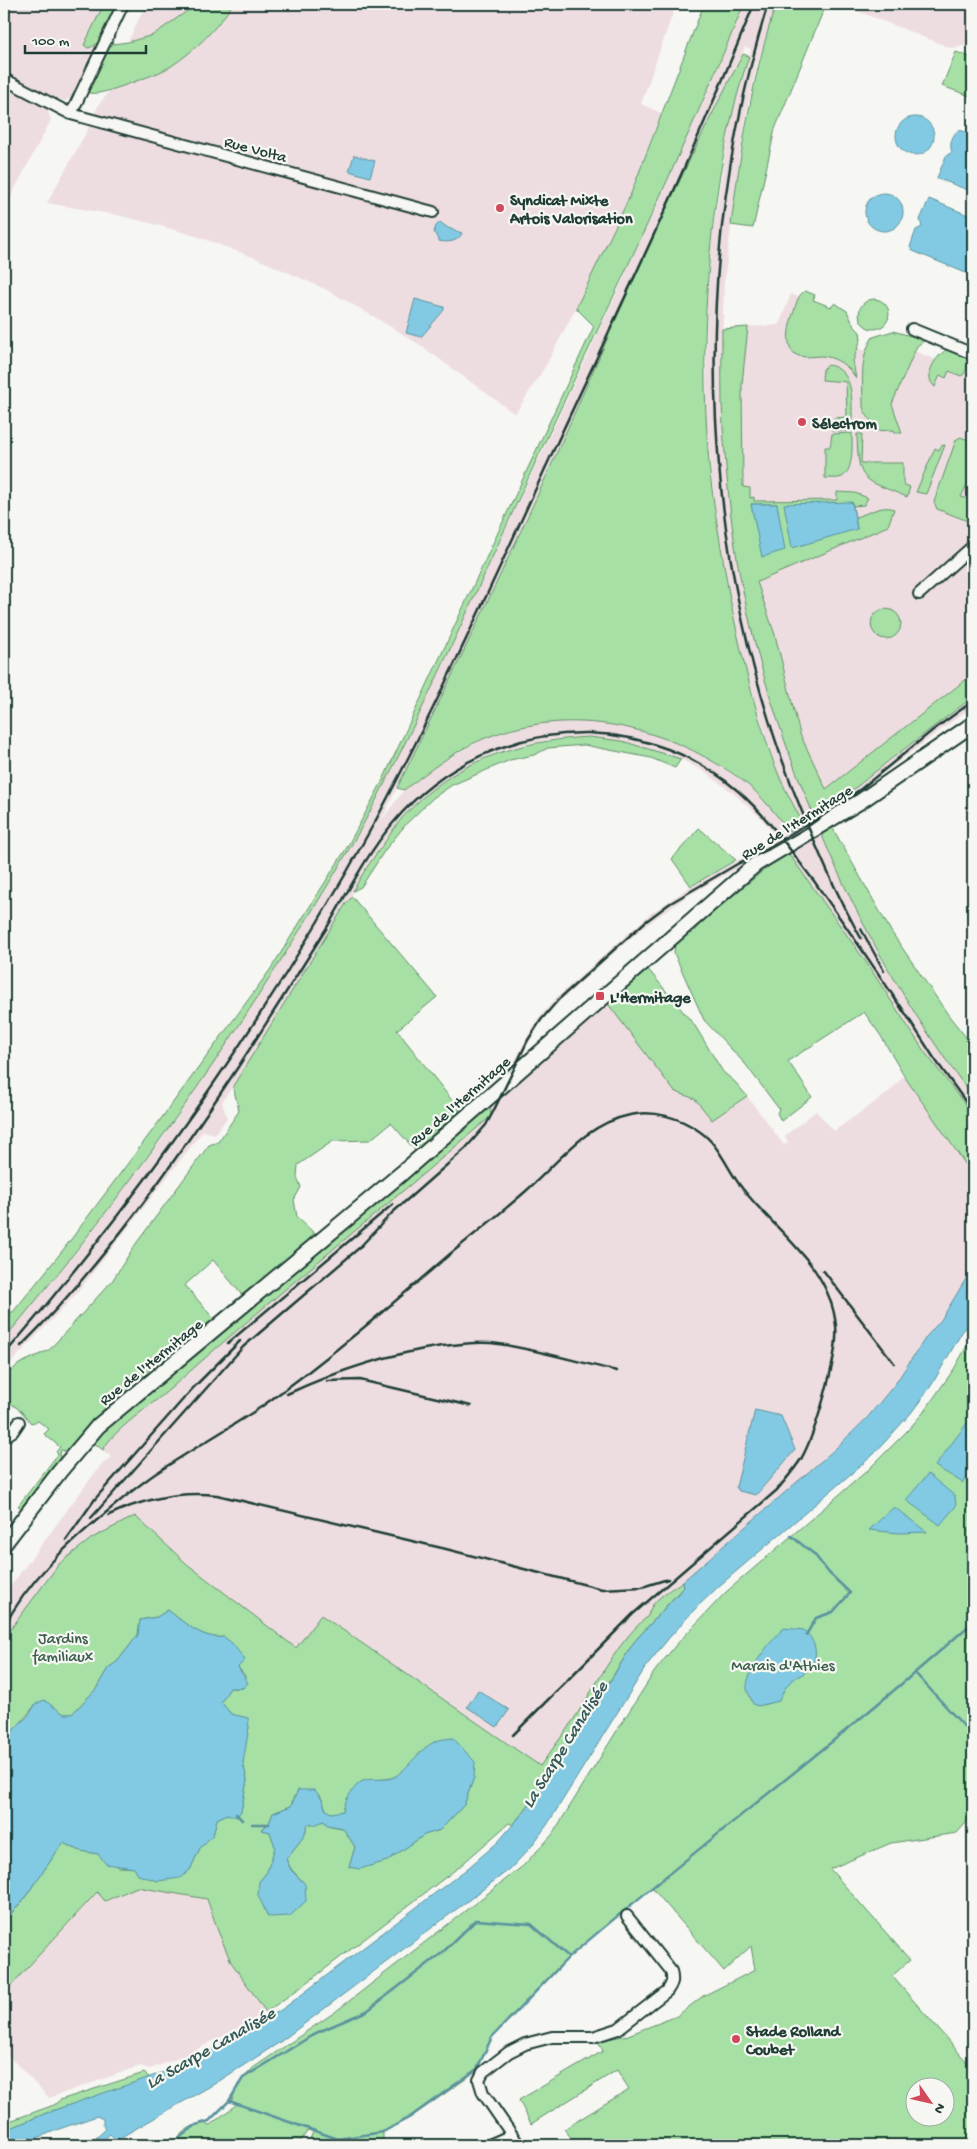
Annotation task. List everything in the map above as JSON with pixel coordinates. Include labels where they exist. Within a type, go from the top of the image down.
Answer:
[{"type":"street","points":[[71,114],[123,4]]},
{"type":"street","name":"Rue Volta","points":[[4,79],[71,114],[434,212]]},
{"type":"street","points":[[912,329],[973,354]]},
{"type":"street","points":[[919,594],[973,546]]},
{"type":"street","name":"Rue de l'Hermitage","points":[[4,1544],[60,1471],[98,1426],[402,1173],[756,864],[861,801],[973,724]]},
{"type":"street","points":[[4,1437],[13,1431],[19,1422]]},
{"type":"street","points":[[519,2145],[484,2092],[479,2080],[483,2072],[509,2052],[525,2044],[552,2037],[593,2037],[618,2029],[667,1991],[674,1980],[671,1971],[627,1916]]},
{"type":"street","points":[[489,2145],[512,2135]]},
{"type":"shaded area","points":[[4,4],[118,4],[75,95],[65,101],[55,99],[48,112],[51,120],[10,198],[4,198]]},
{"type":"shaded area","points":[[146,4],[197,4],[153,35],[128,42]]},
{"type":"shaded area","points":[[233,4],[676,4],[641,104],[661,113],[630,196],[545,367],[515,414],[420,345],[327,290],[258,259],[196,236],[117,215],[47,203],[88,129],[98,106],[110,90],[169,67],[203,40],[222,21]]},
{"type":"shaded area","points":[[744,4],[776,4],[757,64],[747,110],[724,283],[721,376],[723,426],[737,559],[749,617],[783,737],[828,810],[891,759],[973,697],[973,706],[816,823],[853,904],[883,962],[950,1066],[973,1097],[973,1115],[924,1051],[866,962],[781,844],[689,895],[642,928],[554,1006],[539,1024],[527,1044],[520,1063],[511,1069],[538,1019],[556,998],[650,914],[691,886],[778,839],[762,819],[733,793],[706,773],[681,759],[622,741],[589,737],[555,739],[527,744],[495,753],[475,762],[445,780],[400,819],[361,877],[353,891],[352,897],[347,902],[254,1054],[222,1102],[227,1118],[215,1134],[203,1131],[77,1293],[4,1370],[4,1339],[82,1244],[171,1126],[299,933],[370,811],[455,637],[612,303],[709,89]],"holes":[[[745,47],[751,49],[732,113],[712,235],[707,301],[706,418],[716,522],[731,606],[748,679],[779,778],[789,832],[772,809],[746,783],[687,746],[635,728],[597,722],[556,722],[529,725],[485,738],[438,764],[404,790],[381,821],[480,618],[598,358]]]},
{"type":"shaded area","points":[[840,4],[973,4],[973,47],[969,45],[951,48]]},
{"type":"shaded area","points":[[791,294],[820,306],[859,343],[858,348],[868,352],[900,345],[973,375],[973,674],[826,789],[800,734],[775,635],[757,582],[743,488],[742,384],[748,327],[779,325]]},
{"type":"shaded area","points":[[604,998],[674,1091],[695,1099],[712,1120],[747,1096],[784,1145],[788,1142],[785,1137],[786,1135],[816,1111],[834,1131],[888,1093],[904,1076],[973,1175],[973,1267],[941,1320],[926,1337],[895,1384],[867,1418],[835,1449],[684,1581],[684,1587],[634,1642],[552,1774],[321,1615],[296,1649],[187,1564],[135,1516],[4,1638],[4,1595],[100,1466],[111,1457],[87,1437]]},
{"type":"shaded area","points":[[137,1887],[207,1899],[218,1931],[266,2012],[247,2024],[181,2057],[150,2069],[140,2066],[49,2098],[4,2051],[4,1993],[97,1892],[105,1901]]},
{"type":"green space","points":[[104,4],[118,4],[103,36],[94,46],[88,48],[84,45]]},
{"type":"green space","points":[[197,4],[233,4],[205,38],[170,67],[108,91],[87,93],[82,91],[104,45],[128,42],[153,35]]},
{"type":"green space","points":[[704,4],[744,4],[697,115],[439,674],[372,808],[293,941],[184,1107],[78,1248],[4,1339],[4,1312],[13,1312],[63,1250],[270,970],[346,849],[382,782],[594,326],[576,308],[630,196]]},
{"type":"green space","points":[[776,4],[826,4],[775,129],[753,228],[731,225],[748,113],[760,59]]},
{"type":"green space","points":[[956,52],[973,58],[973,97],[942,86]]},
{"type":"green space","points":[[743,54],[749,56],[735,103],[724,153],[709,257],[705,363],[709,463],[728,588],[749,683],[774,763],[803,824],[789,832],[770,807],[747,784],[721,766],[686,747],[658,736],[600,723],[570,722],[512,729],[462,749],[404,790],[397,788],[550,468],[667,207]]},
{"type":"green space","points":[[805,291],[815,295],[813,300],[831,307],[835,303],[847,311],[854,326],[860,332],[861,339],[853,361],[856,379],[846,366],[837,360],[822,356],[799,356],[791,349],[788,337],[790,324],[798,298]]},
{"type":"green space","points":[[874,299],[880,300],[888,308],[888,320],[880,328],[874,329],[868,328],[860,320],[859,314],[860,308],[868,300]]},
{"type":"green space","points":[[748,327],[742,384],[743,487],[750,488],[750,498],[754,497],[754,501],[837,500],[837,492],[855,493],[868,498],[864,505],[853,506],[852,502],[857,529],[855,517],[880,509],[894,509],[888,526],[757,582],[775,635],[800,734],[826,789],[973,674],[973,697],[891,759],[828,810],[814,816],[778,722],[750,625],[743,592],[732,526],[725,460],[722,403],[722,329]],"holes":[[[751,504],[777,504],[779,520],[763,557]]]},
{"type":"green space","points":[[893,331],[925,340],[917,346],[892,404],[902,433],[895,433],[894,430],[875,431],[863,407],[863,371],[869,345],[873,337]]},
{"type":"green space","points":[[948,349],[968,357],[970,362],[961,376],[949,371],[946,378],[940,375],[935,387],[930,377],[932,366],[939,356]]},
{"type":"green space","points":[[828,365],[838,368],[849,382],[852,401],[852,431],[832,431],[834,418],[847,417],[846,382],[822,380],[823,369]]},
{"type":"green space","points":[[852,433],[852,457],[846,474],[840,478],[825,478],[825,447],[830,447],[832,434]]},
{"type":"green space","points":[[857,434],[862,434],[861,463],[903,463],[903,484],[910,487],[907,497],[872,482],[866,477],[859,463]]},
{"type":"green space","points":[[960,437],[969,440],[967,447],[973,450],[973,472],[961,497],[973,500],[973,523],[937,509],[934,502],[956,440]]},
{"type":"green space","points":[[945,445],[926,494],[916,492],[935,448],[939,450],[941,446]]},
{"type":"green space","points":[[886,609],[896,614],[901,624],[896,634],[886,639],[876,634],[871,624],[876,614]]},
{"type":"green space","points":[[589,737],[622,741],[681,759],[675,768],[651,758],[584,745],[548,748],[534,755],[510,760],[452,785],[433,798],[407,823],[385,850],[361,887],[353,891],[366,868],[399,821],[422,798],[442,782],[464,768],[510,749],[535,743]]},
{"type":"green space","points":[[832,827],[892,933],[949,1016],[973,1046],[973,1097],[908,1003],[870,936],[821,833]]},
{"type":"green space","points":[[699,828],[736,860],[691,886],[672,859]]},
{"type":"green space","points":[[787,851],[866,962],[924,1051],[973,1115],[973,1175],[904,1076],[881,1036],[864,1012],[788,1061],[812,1097],[781,1121],[777,1113],[779,1109],[746,1065],[704,1020],[674,953],[675,944],[682,936],[692,933],[706,918]]},
{"type":"green space","points":[[352,897],[437,997],[397,1030],[465,1117],[421,1157],[391,1123],[370,1140],[333,1141],[298,1165],[297,1177],[301,1187],[294,1200],[297,1217],[314,1233],[307,1242],[281,1268],[242,1295],[213,1260],[185,1285],[214,1319],[129,1387],[102,1411],[65,1451],[61,1450],[59,1460],[22,1508],[18,1506],[58,1454],[56,1452],[60,1447],[44,1434],[49,1429],[38,1421],[31,1423],[21,1411],[4,1398],[4,1377],[19,1364],[49,1350],[112,1281],[135,1245],[209,1145],[218,1142],[239,1111],[233,1086],[347,902]]},
{"type":"green space","points":[[647,968],[695,1026],[723,1072],[747,1096],[712,1120],[695,1099],[674,1091],[608,1004]]},
{"type":"green space","points":[[490,1107],[491,1116],[124,1426],[103,1450],[92,1441],[102,1430],[336,1236],[350,1227]]},
{"type":"green space","name":"Marais d'Athies","points":[[973,1335],[973,1815],[957,1833],[891,1843],[830,1869],[910,1960],[892,1976],[973,2069],[973,2145],[577,2145],[564,2129],[629,2089],[617,2070],[531,2124],[519,2100],[603,2051],[598,2041],[628,2035],[677,2016],[703,1996],[755,1970],[751,1946],[724,1971],[652,1888],[568,1957],[492,2037],[477,2069],[410,2118],[383,2132],[383,2145],[318,2145],[320,2142],[315,2139],[314,2142],[310,2139],[313,2132],[308,2130],[298,2145],[198,2145],[193,2142],[190,2145],[170,2145],[188,2129],[198,2124],[210,2125],[237,2104],[231,2102],[238,2084],[253,2068],[335,2012],[523,1866],[552,1835],[655,1671],[675,1646],[725,1593],[868,1470],[923,1413],[954,1369]]},
{"type":"green space","name":"Jardins familiaux","points":[[135,1516],[187,1564],[296,1648],[321,1615],[540,1766],[574,1719],[613,1656],[629,1635],[648,1616],[657,1600],[683,1581],[685,1585],[634,1642],[552,1774],[513,1825],[509,1823],[459,1867],[266,2012],[231,1962],[207,1899],[137,1887],[105,1901],[97,1892],[4,1993],[4,1921],[21,1903],[63,1843],[81,1851],[98,1854],[119,1867],[190,1870],[200,1848],[213,1835],[217,1819],[227,1814],[241,1811],[247,1780],[243,1753],[249,1727],[231,1714],[221,1702],[230,1688],[243,1688],[245,1676],[238,1667],[224,1637],[208,1636],[201,1633],[168,1610],[157,1617],[140,1620],[138,1635],[117,1662],[108,1668],[96,1689],[72,1714],[64,1714],[36,1704],[9,1737],[4,1747],[4,1638],[59,1564],[92,1538]],"holes":[[[422,1750],[474,1777],[464,1805],[440,1830],[424,1835],[387,1861],[349,1867],[355,1847],[343,1828],[331,1826],[324,1821],[308,1824],[304,1836],[286,1859],[291,1869],[305,1884],[259,1882],[267,1872],[276,1847],[270,1832],[261,1829],[269,1823],[273,1813],[291,1806],[294,1796],[320,1795],[329,1812],[337,1813],[343,1811],[352,1793],[361,1783],[387,1779],[398,1775]]]},
{"type":"green space","points":[[144,2073],[150,2078],[49,2112],[4,2131],[4,2123],[54,2105],[60,2100]]},
{"type":"water","points":[[915,117],[929,122],[934,136],[929,150],[915,155],[901,150],[896,136],[901,122]]},
{"type":"water","points":[[959,130],[973,134],[973,192],[937,178],[946,156],[952,152],[952,140]]},
{"type":"water","points":[[354,155],[375,161],[370,177],[349,171]]},
{"type":"water","points":[[884,193],[898,198],[903,212],[898,226],[884,231],[870,226],[865,212],[870,198]]},
{"type":"water","points":[[929,199],[973,217],[973,276],[913,251],[910,247],[916,230],[922,227],[920,220]]},
{"type":"water","points":[[440,222],[448,228],[462,233],[452,241],[439,241],[434,232]]},
{"type":"water","points":[[415,299],[444,307],[444,310],[421,337],[406,333]]},
{"type":"water","points":[[852,502],[857,529],[792,548],[784,504]]},
{"type":"water","points":[[751,504],[777,504],[785,550],[762,557]]},
{"type":"water","points":[[973,1267],[973,1313],[931,1386],[911,1413],[873,1455],[719,1586],[669,1638],[647,1665],[547,1825],[530,1848],[510,1869],[280,2042],[216,2083],[116,2140],[110,2134],[98,2145],[88,2145],[106,2129],[103,2125],[103,2119],[97,2116],[32,2140],[31,2138],[13,2145],[4,2145],[4,2131],[49,2112],[170,2070],[229,2042],[284,2008],[468,1868],[498,1842],[529,1806],[600,1698],[634,1642],[684,1587],[683,1581],[835,1449],[867,1418],[895,1384],[926,1337],[941,1320]]},
{"type":"water","points":[[755,1410],[781,1416],[795,1450],[756,1495],[739,1491],[736,1487]]},
{"type":"water","points":[[973,1415],[973,1468],[963,1483],[935,1466]]},
{"type":"water","points":[[928,1474],[955,1496],[956,1506],[940,1525],[906,1500]]},
{"type":"water","points":[[894,1507],[927,1532],[899,1533],[869,1530]]},
{"type":"water","points":[[168,1610],[201,1633],[208,1636],[224,1637],[232,1643],[245,1660],[238,1667],[248,1683],[243,1688],[230,1688],[221,1702],[231,1714],[248,1718],[249,1727],[243,1763],[247,1780],[241,1811],[237,1817],[227,1814],[217,1819],[213,1835],[200,1848],[190,1870],[180,1878],[158,1881],[138,1875],[134,1868],[106,1864],[98,1854],[81,1851],[63,1843],[21,1903],[4,1921],[4,1747],[15,1728],[28,1716],[36,1704],[44,1700],[64,1714],[72,1714],[96,1689],[108,1668],[117,1662],[138,1635],[140,1620],[157,1617]]},
{"type":"water","points":[[784,1628],[804,1630],[808,1634],[814,1644],[814,1661],[807,1671],[789,1683],[779,1701],[758,1706],[753,1704],[747,1689],[750,1674],[760,1656]]},
{"type":"water","points":[[478,1690],[509,1710],[497,1727],[467,1707]]},
{"type":"water","points":[[453,1738],[475,1762],[474,1777],[464,1805],[440,1830],[424,1835],[387,1861],[360,1869],[349,1867],[355,1847],[343,1828],[327,1825],[324,1821],[314,1825],[308,1824],[304,1836],[286,1859],[291,1870],[305,1884],[306,1901],[290,1916],[268,1917],[258,1895],[259,1882],[267,1872],[275,1847],[270,1832],[261,1830],[269,1823],[273,1813],[291,1806],[298,1790],[315,1790],[323,1801],[325,1809],[331,1813],[343,1811],[348,1797],[362,1781],[392,1778],[406,1768],[429,1745],[438,1740]]},
{"type":"waterway","points":[[791,1536],[814,1554],[829,1573],[850,1593],[833,1612],[816,1618],[806,1635]]},
{"type":"waterway","points":[[170,2145],[196,2125],[209,2121],[229,2101],[243,2078],[316,2033],[367,2011],[442,1953],[476,1920],[531,1924],[569,1957],[874,1707],[973,1622]]},
{"type":"waterway","points":[[916,1674],[973,1736]]},
{"type":"waterway","points":[[236,1814],[242,1820]]},
{"type":"waterway","points":[[252,1824],[269,1824]]},
{"type":"waterway","points":[[229,2101],[338,2139],[383,2132],[410,2117],[477,2069],[492,2037],[569,1957]]},
{"type":"railway","points":[[4,1355],[107,1228],[157,1163],[204,1097],[294,960],[377,818],[447,679],[633,281],[683,171],[754,4]]},
{"type":"railway","points":[[768,4],[742,106],[724,209],[716,313],[716,417],[725,521],[743,624],[771,725],[813,839],[861,938]]},
{"type":"railway","points":[[91,1518],[243,1347],[359,1248],[392,1213],[465,1149],[486,1125],[528,1040],[541,1020],[559,999],[645,922],[669,904],[739,863],[804,829],[862,788],[933,730],[973,701]]},
{"type":"railway","points":[[21,1346],[81,1281],[163,1176],[238,1067],[383,835],[412,802],[433,784],[480,756],[506,746],[533,738],[560,734],[588,733],[609,735],[629,738],[668,749],[687,757],[722,778],[749,801],[787,846],[848,929],[903,1011]]},
{"type":"railway","points":[[861,929],[884,971]]},
{"type":"railway","points":[[900,1005],[934,1058],[973,1112]]},
{"type":"railway","points":[[4,1627],[25,1594],[50,1563],[128,1494],[147,1479],[261,1407],[334,1352],[517,1199],[586,1135],[614,1120],[630,1115],[648,1113],[675,1118],[699,1131],[712,1143],[742,1188],[800,1251],[824,1285],[832,1304],[836,1326],[834,1355],[825,1394],[807,1448],[801,1459],[777,1490],[633,1614],[513,1735]]},
{"type":"railway","points":[[228,1343],[393,1204]]},
{"type":"railway","points":[[823,1270],[894,1363]]},
{"type":"railway","points":[[66,1540],[95,1499],[194,1387],[240,1341]]},
{"type":"railway","points":[[287,1394],[325,1378],[382,1359],[422,1349],[471,1343],[492,1343],[514,1347],[617,1371]]},
{"type":"railway","points":[[327,1381],[360,1380],[471,1406]]},
{"type":"railway","points":[[109,1515],[148,1501],[175,1495],[217,1495],[446,1549],[602,1589],[642,1587],[668,1579]]},
{"type":"place","name":"Syndicat Mixte Artois Valorisation","points":[[500,208]]},
{"type":"place","name":"Sélectrom","points":[[802,422]]},
{"type":"place","name":"L'Hermitage","points":[[600,996]]},
{"type":"place","name":"Stade Rolland Coubet","points":[[736,2039]]},
{"type":"water label","name":"La Scarpe Canalisée","points":[[564,1744]]},
{"type":"water label","name":"La Scarpe Canalisée","points":[[210,2047]]}]
